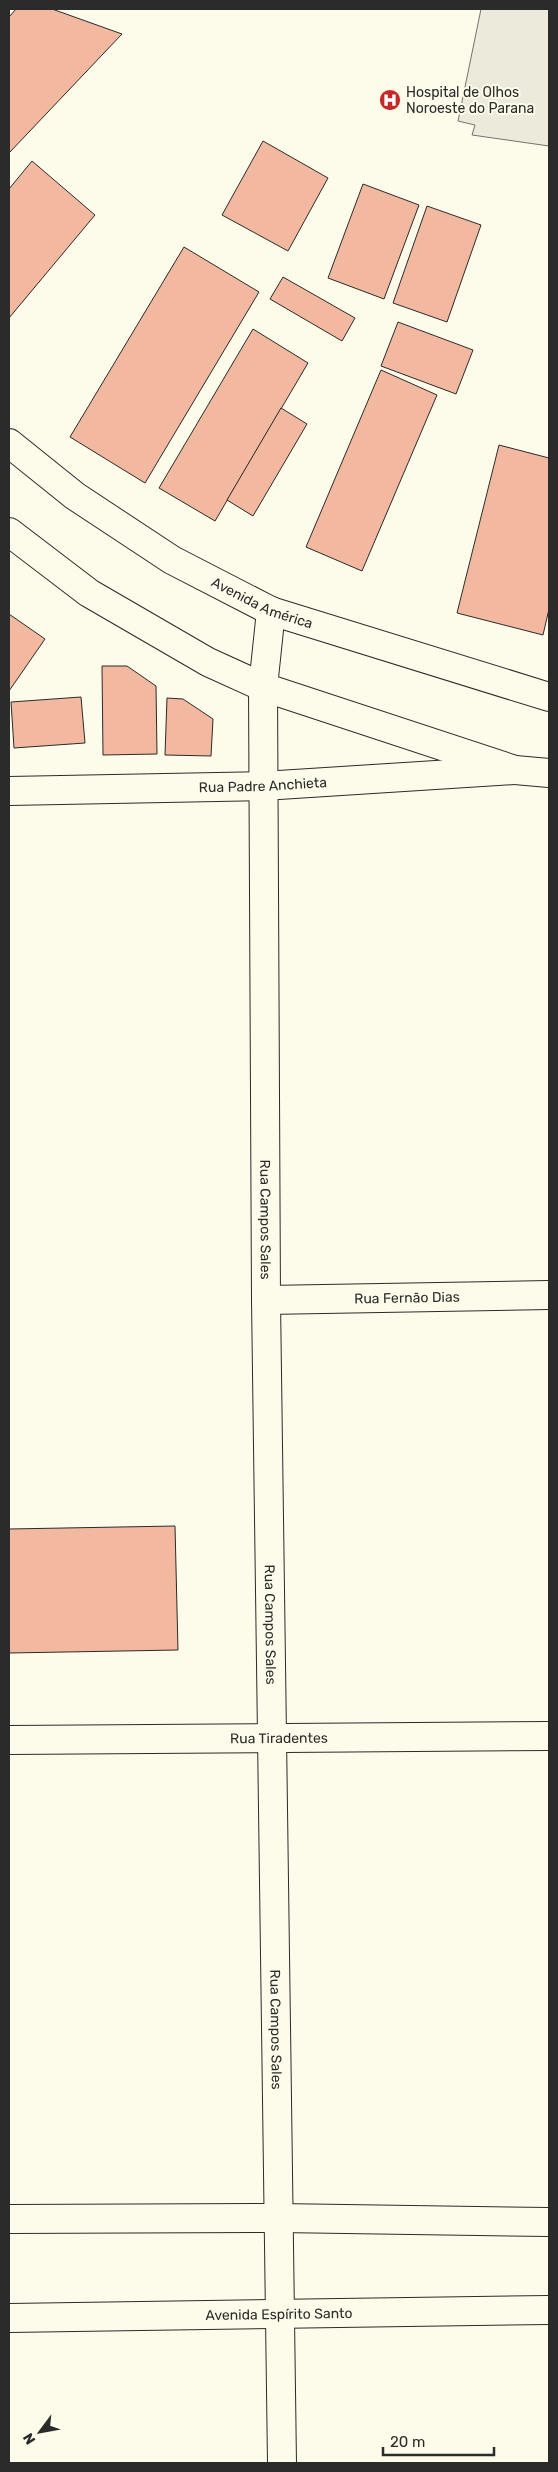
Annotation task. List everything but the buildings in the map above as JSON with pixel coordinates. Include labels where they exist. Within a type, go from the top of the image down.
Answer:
[{"type":"street","name":"Avenida América","points":[[9,443],[75,496],[172,560],[271,611],[549,697]]},
{"type":"street","points":[[9,532],[89,593],[208,662],[263,686],[515,770],[549,773]]},
{"type":"street","name":"Rua Campos Sales","points":[[271,611],[263,686],[266,1300],[282,2463]]},
{"type":"street","name":"Rua Padre Anchieta","points":[[9,791],[263,786],[515,770]]},
{"type":"street","name":"Rua Fernão Dias","points":[[266,1300],[549,1295]]},
{"type":"street","name":"Rua Tiradentes","points":[[9,1740],[271,1736],[549,1736]]},
{"type":"street","points":[[9,2220],[279,2218],[549,2222]]},
{"type":"street","name":"Avenida Espírito Santo","points":[[9,2318],[549,2310]]},
{"type":"shaded area","points":[[481,9],[549,9],[549,146],[472,135],[475,125],[458,121]]},
{"type":"place","name":"Hospital de Olhos Noroeste do Parana","points":[[390,100]]}]
